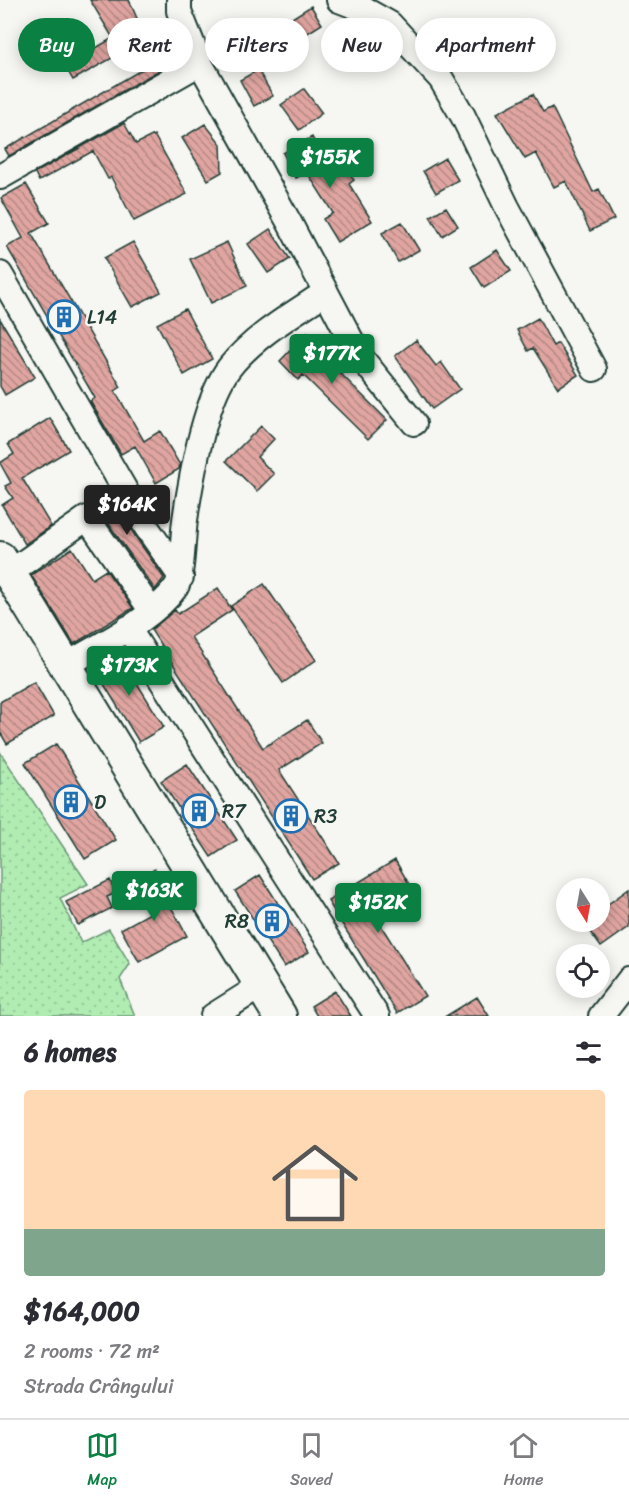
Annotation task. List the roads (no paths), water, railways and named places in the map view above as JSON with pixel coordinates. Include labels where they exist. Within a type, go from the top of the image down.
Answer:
[{"type":"main road","points":[[4,566],[280,1016]]},
{"type":"street","points":[[179,0],[179,11],[200,63],[359,355],[414,423]]},
{"type":"street","points":[[339,0],[390,24],[441,79],[463,116],[507,207],[594,369]]},
{"type":"street","points":[[0,177],[200,63]]},
{"type":"street","points":[[0,274],[147,528],[181,577]]},
{"type":"street","points":[[65,666],[128,628],[169,596],[181,577],[180,553],[189,490],[204,428],[218,387],[229,368],[256,342],[326,292]]},
{"type":"street","points":[[4,566],[87,518],[151,610]]},
{"type":"street","points":[[128,628],[377,1016]]},
{"type":"street","points":[[601,1016],[629,980]]},
{"type":"street","points":[[213,1016],[262,986]]},
{"type":"place","name":"L14","points":[[64,317]]},
{"type":"place","name":"D","points":[[71,802]]},
{"type":"place","name":"R7","points":[[199,811]]},
{"type":"place","name":"R3","points":[[291,816]]},
{"type":"place","name":"R8","points":[[272,921]]}]
